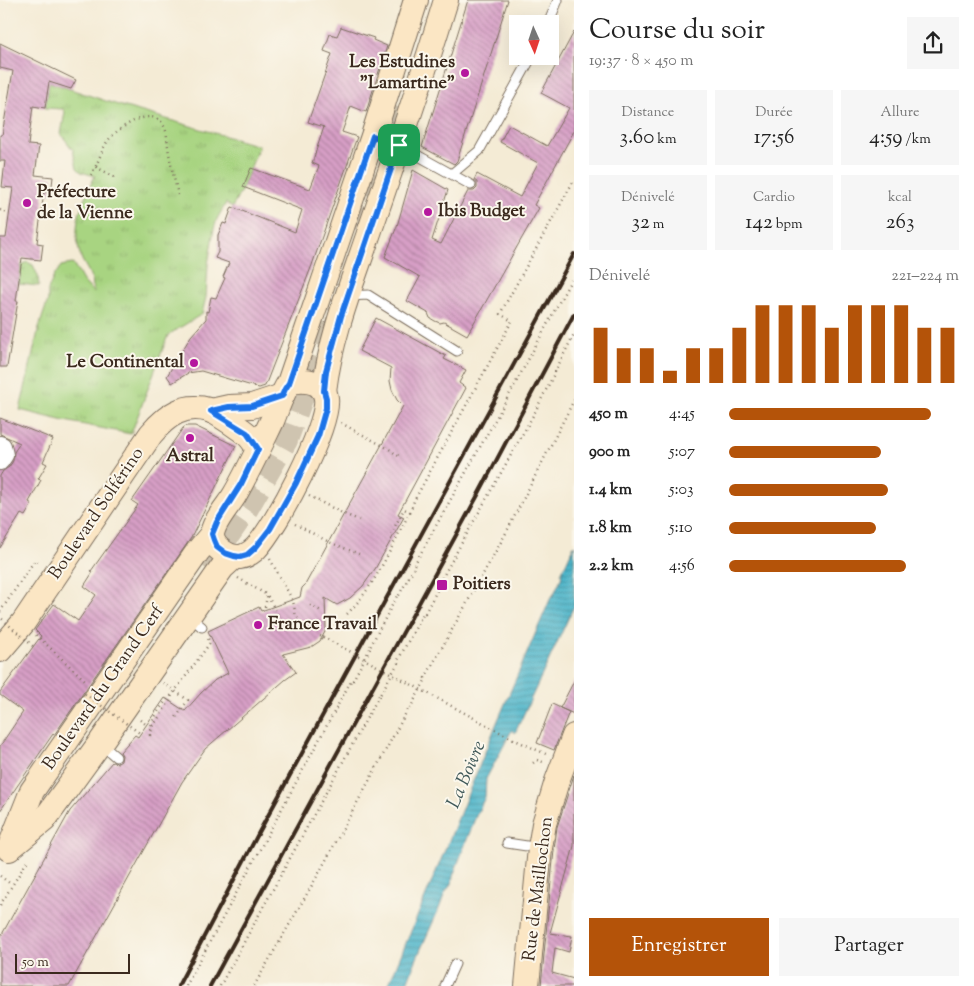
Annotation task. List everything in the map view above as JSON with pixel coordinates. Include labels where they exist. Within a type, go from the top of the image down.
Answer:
[{"type":"street","name":"Boulevard du Grand Cerf","points":[[4,856],[32,791],[212,534],[217,522],[241,484],[272,421],[286,390],[373,136],[416,0]]},
{"type":"street","points":[[398,107],[432,0]]},
{"type":"street","points":[[236,567],[240,557],[247,555],[256,547],[275,520],[296,483],[324,419],[326,408],[324,391],[326,371],[348,296],[424,72],[446,0]]},
{"type":"street","name":"Boulevard Solférino","points":[[211,411],[229,407],[252,406],[301,381],[308,381],[319,386],[324,391]]},
{"type":"street","name":"Boulevard Solférino","points":[[0,650],[23,623],[151,434],[170,415],[188,408],[200,408],[211,411],[247,433],[258,449]]},
{"type":"street","points":[[0,445],[4,455],[0,461]]},
{"type":"street","points":[[212,534],[217,547],[225,553],[236,567]]},
{"type":"street","name":"Boulevard du Grand Cerf","points":[[4,856],[44,820],[108,750],[193,624],[222,568],[236,567]]},
{"type":"street","name":"Boulevard du Grand Cerf","points":[[4,856],[205,568]]},
{"type":"street","name":"Rue de Maillochon","points":[[527,986],[540,848],[549,804],[574,736]]},
{"type":"lane","points":[[552,15],[558,0]]},
{"type":"lane","points":[[453,174],[479,151],[527,65]]},
{"type":"lane","points":[[373,136],[399,145],[472,184]]},
{"type":"lane","points":[[348,296],[368,295],[457,351]]},
{"type":"lane","points":[[507,843],[540,848]]},
{"type":"lane","points":[[445,986],[455,964]]},
{"type":"path","points":[[91,175],[108,140],[115,133],[134,121],[149,116],[163,123],[165,128],[178,195]]},
{"type":"path","points":[[96,167],[115,177]]},
{"type":"path","points":[[348,614],[370,587],[414,501],[512,321],[500,314],[574,180]]},
{"type":"path","points":[[0,210],[10,212]]},
{"type":"path","points":[[186,986],[571,280]]},
{"type":"path","points":[[220,986],[424,612],[430,605],[441,580],[534,412],[574,334]]},
{"type":"path","points":[[254,986],[319,873],[506,533],[574,400]]},
{"type":"path","points":[[337,420],[400,457]]},
{"type":"path","points":[[304,493],[359,520]]},
{"type":"path","points":[[391,534],[404,509],[410,512]]},
{"type":"path","points":[[289,520],[329,542],[359,554]]},
{"type":"path","points":[[267,554],[293,601],[296,616],[301,620]]},
{"type":"path","points":[[0,612],[34,560],[39,563]]},
{"type":"path","points":[[236,567],[267,595],[278,615]]},
{"type":"path","points":[[265,607],[267,595]]},
{"type":"path","points":[[310,604],[323,612]]},
{"type":"path","points":[[2,619],[34,646]]},
{"type":"path","points":[[172,695],[150,736],[151,724],[167,699],[172,695],[210,643],[193,624]]},
{"type":"path","points":[[33,633],[89,684]]},
{"type":"path","points":[[321,636],[537,751]]},
{"type":"path","points":[[352,679],[370,647]]},
{"type":"path","points":[[380,694],[397,662]]},
{"type":"path","points":[[408,709],[425,678]]},
{"type":"path","points":[[162,682],[188,700],[175,720]]},
{"type":"path","points":[[85,694],[141,734]]},
{"type":"path","points":[[137,718],[147,724]]},
{"type":"path","points":[[0,876],[12,885]]},
{"type":"green space","points":[[49,82],[115,104],[259,146],[243,187],[232,208],[226,203],[217,219],[208,264],[206,297],[202,314],[168,335],[131,434],[20,410],[39,327],[48,300],[48,290],[54,276],[61,266],[72,264],[83,281],[94,293],[92,280],[79,249],[77,227],[85,196],[95,176],[81,172],[77,168],[73,150],[61,134],[65,112],[63,109],[45,108]]},
{"type":"green space","points":[[27,262],[33,265],[38,276],[39,286],[19,284],[21,266]]},
{"type":"water","name":"La Boivre","points":[[574,545],[574,606],[515,733],[512,730],[486,779],[485,797],[453,876],[452,884],[443,897],[406,986],[388,986],[498,720]]},
{"type":"building","name":"Les Estudines \"Lamartine\"","points":[[468,0],[508,0],[457,161],[454,164],[422,147]]},
{"type":"building","points":[[341,27],[374,38],[373,40],[387,46],[366,112],[351,106],[342,132],[357,137],[312,265],[265,386],[259,388],[201,371],[188,373],[172,383],[167,376],[191,336],[206,319],[206,311],[208,312],[211,297],[216,298],[225,278],[223,277],[229,263],[215,258],[218,252],[218,235],[223,223],[226,224],[232,207],[295,232],[302,210],[243,187],[251,168],[310,189],[319,166],[312,163],[324,127],[308,122],[332,54],[324,51],[330,34],[337,36]]},
{"type":"building","points":[[574,32],[574,131],[534,205],[539,208],[467,335],[444,322],[435,321],[430,318],[428,313],[407,301],[420,277],[385,257],[397,226],[413,170],[448,190],[432,240],[441,244],[468,191],[474,191],[477,188],[477,182],[474,180],[477,174],[520,197],[538,163],[500,142],[509,125],[547,146],[569,108],[541,93],[556,65],[559,65],[559,60]]},
{"type":"building","points":[[0,43],[76,80],[71,89],[49,82],[45,108],[33,106],[28,145],[39,146],[35,175],[53,177],[51,194],[44,192],[37,243],[43,244],[41,260],[22,258],[16,301],[18,301],[7,367],[0,367],[0,238],[6,238],[13,188],[2,187],[5,161],[0,161],[0,135],[2,135],[13,71],[0,68]]},
{"type":"building","points":[[376,318],[446,356],[444,359],[466,370],[459,383],[466,388],[398,514],[404,517],[375,569],[363,586],[350,598],[337,605],[325,598],[326,630],[320,641],[311,647],[283,654],[296,672],[205,749],[182,782],[69,986],[0,986],[0,938],[70,811],[112,762],[118,763],[121,761],[122,755],[120,752],[135,735],[138,737],[165,698],[185,711],[215,680],[228,673],[208,631],[259,607],[261,611],[300,597],[302,588],[403,406],[397,400],[392,390],[390,381],[391,368],[359,351]]},
{"type":"building","points":[[0,418],[53,439],[43,462],[47,464],[38,479],[41,480],[29,502],[32,504],[25,516],[21,514],[0,548],[0,476],[13,461],[14,452],[20,443],[0,434]]},
{"type":"building","points":[[186,426],[195,426],[236,446],[191,538],[0,811],[0,746],[23,712],[0,695],[0,692],[41,636],[35,630],[54,604],[78,621],[96,595],[84,586],[93,572],[91,571],[138,505],[132,501]]},
{"type":"building","points":[[574,681],[574,714],[560,708]]},
{"type":"building","points":[[552,704],[569,712],[554,750],[537,743]]},
{"type":"building","points":[[574,775],[574,846],[550,933],[572,936],[569,952],[555,948],[552,973],[574,979],[574,986],[541,986],[557,827]]},
{"type":"tunnel","points":[[358,230],[398,107]]},
{"type":"tunnel","points":[[205,568],[247,508],[286,440],[333,307]]},
{"type":"railway","points":[[178,986],[258,834],[574,254]]},
{"type":"railway","points":[[210,986],[478,495],[574,314]]},
{"type":"place","name":"Les Estudines \"Lamartine\"","points":[[465,73]]},
{"type":"place","name":"Préfecture de la Vienne","points":[[27,203]]},
{"type":"place","name":"Ibis Budget","points":[[428,212]]},
{"type":"place","name":"Le Continental","points":[[194,363]]},
{"type":"place","name":"Astral","points":[[190,438]]},
{"type":"place","name":"Poitiers","points":[[442,585]]},
{"type":"place","name":"France Travail","points":[[258,625]]},
{"type":"route","points":[[373,136],[399,145],[341,316],[326,371],[324,391],[326,395],[326,408],[318,436],[280,512],[256,547],[247,555],[240,557],[225,553],[217,547],[212,534],[217,522],[241,484],[258,449],[247,433],[211,411],[229,407],[252,406],[282,396],[289,383],[373,136]]}]
